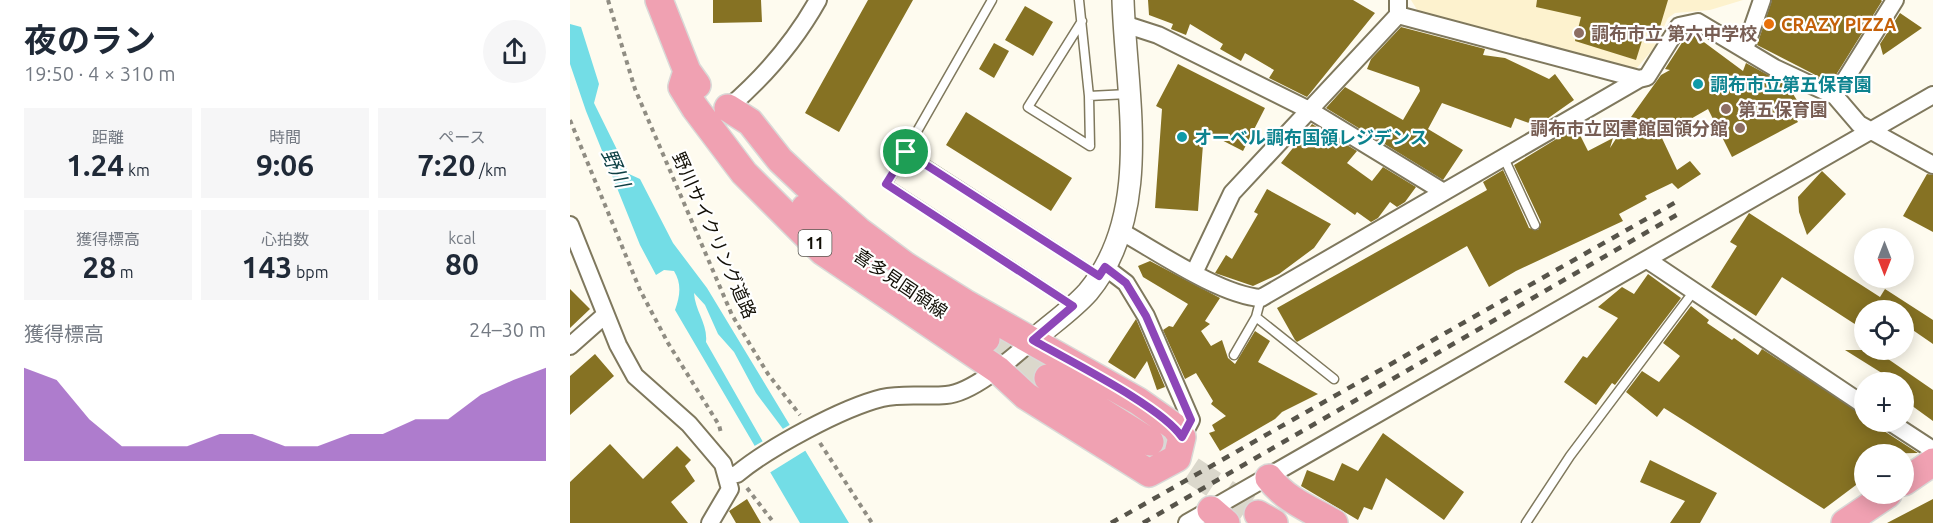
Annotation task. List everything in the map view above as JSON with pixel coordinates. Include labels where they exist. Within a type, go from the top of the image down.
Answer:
[{"type":"main road","name":"喜多見国領線","points":[[659,0],[687,70],[743,150],[849,248],[986,339]]},
{"type":"main road","name":"喜多見国領線","points":[[674,33],[728,108],[769,172]]},
{"type":"main road","name":"11","points":[[687,70],[682,87],[695,108],[744,173],[822,251],[998,370]]},
{"type":"main road","name":"11","points":[[728,108],[750,122],[780,160],[859,231],[955,297],[1138,401],[1175,427],[1182,437]]},
{"type":"main road","points":[[998,370],[1019,389],[1149,473],[1177,458],[1182,437]]},
{"type":"main road","points":[[1048,378],[1150,442]]},
{"type":"main road","points":[[1914,475],[1933,462]]},
{"type":"main road","points":[[1269,478],[1293,502],[1334,523]]},
{"type":"main road","points":[[1845,523],[1873,504]]},
{"type":"street","points":[[728,108],[754,87],[807,19],[818,0]]},
{"type":"street","points":[[710,523],[730,489],[733,475],[849,409],[882,398],[902,395],[947,395],[966,390],[998,370],[1073,306],[1102,271],[1122,232],[1130,183],[1123,0]]},
{"type":"street","points":[[1745,49],[1762,0]]},
{"type":"street","points":[[1835,96],[1895,0]]},
{"type":"street","points":[[1194,273],[1232,193],[1311,111],[1398,7],[1639,79]]},
{"type":"street","points":[[1122,232],[1194,273],[1248,297],[1261,298],[1442,191],[1647,76],[1678,26],[1698,22],[1775,68],[1835,96],[1860,124],[1871,132],[1933,165]]},
{"type":"street","points":[[1124,24],[1158,35],[1311,111],[1442,191]]},
{"type":"street","points":[[1187,523],[1218,516],[1269,478],[1649,261],[1933,95]]},
{"type":"street","points":[[570,225],[605,315],[635,376],[689,424],[733,475]]},
{"type":"street","points":[[1649,261],[1854,398]]},
{"type":"street","points":[[1102,271],[1126,283],[1146,316],[1191,420],[1182,437]]},
{"type":"street","points":[[570,346],[605,315]]},
{"type":"street","points":[[1905,432],[1933,450]]},
{"type":"lane","points":[[992,0],[886,184],[1073,306]]},
{"type":"lane","points":[[1079,0],[1082,21],[1089,96],[1090,146],[1028,108],[1082,21]]},
{"type":"lane","points":[[1089,96],[1128,94]]},
{"type":"lane","points":[[906,152],[1102,271]]},
{"type":"lane","points":[[1503,156],[1535,225]]},
{"type":"lane","points":[[1527,523],[1570,456],[1694,291]]},
{"type":"lane","points":[[1234,355],[1256,316],[1261,298]]},
{"type":"lane","points":[[1256,316],[1334,379]]},
{"type":"path","name":"野川サイクリング道路","points":[[608,0],[635,88],[732,315],[805,432],[872,523]]},
{"type":"path","points":[[570,120],[640,290],[668,343],[719,425],[722,437]]},
{"type":"path","points":[[733,475],[774,523]]},
{"type":"shaded area","name":"調布市立 第六中学校","points":[[1411,0],[1743,0],[1710,10],[1675,13],[1668,18],[1654,48],[1636,69],[1419,13]]},
{"type":"water","name":"野川","points":[[570,24],[581,27],[599,84],[594,103],[629,174],[640,179],[673,243],[707,288],[849,523],[800,523],[675,310],[679,290],[674,271],[664,270],[656,275],[640,245],[586,111],[570,64]],"holes":[[[694,293],[705,305],[718,334],[734,352],[756,393],[789,437],[767,449],[706,342],[705,329]]]},
{"type":"pier","points":[[793,423],[808,449],[766,475],[751,448],[765,440],[769,447],[786,437],[781,430]]},
{"type":"building","points":[[713,0],[761,0],[762,22],[713,23]]},
{"type":"building","points":[[868,0],[913,0],[839,132],[805,113]]},
{"type":"building","points":[[1148,0],[1353,0],[1375,13],[1307,97],[1269,78],[1274,70],[1245,53],[1241,61],[1220,49],[1223,44],[1190,24],[1186,35],[1171,29],[1173,24],[1149,15]]},
{"type":"building","points":[[1537,0],[1668,0],[1659,30],[1646,28],[1636,60],[1575,41],[1581,17],[1536,7]]},
{"type":"building","points":[[1772,0],[1882,1],[1831,83],[1757,45]]},
{"type":"building","points":[[1025,6],[1053,22],[1033,56],[1005,40]]},
{"type":"building","points":[[1900,13],[1922,28],[1883,55],[1880,44]]},
{"type":"building","points":[[1401,27],[1485,49],[1483,55],[1505,58],[1549,79],[1555,74],[1574,100],[1537,126],[1515,118],[1511,128],[1442,103],[1428,129],[1463,150],[1443,180],[1326,108],[1345,87],[1403,120],[1420,91],[1419,87],[1367,69],[1371,59]]},
{"type":"building","points":[[1693,34],[1743,71],[1746,63],[1788,86],[1800,105],[1791,110],[1798,122],[1732,157],[1708,109],[1661,136],[1677,170],[1690,161],[1701,174],[1678,189],[1672,183],[1645,196],[1647,199],[1619,214],[1623,221],[1516,271],[1489,287],[1467,246],[1297,342],[1295,340],[1277,308],[1487,190],[1483,182],[1503,170],[1529,228],[1538,230],[1541,222],[1514,165],[1576,127],[1588,151],[1613,138],[1610,148],[1619,134],[1645,121],[1631,117],[1661,75],[1670,70],[1665,69],[1687,35]]},
{"type":"building","points":[[994,43],[1009,51],[994,78],[979,69]]},
{"type":"building","name":"オーベル調布国領レジデンス","points":[[1178,64],[1265,108],[1243,151],[1204,131],[1198,211],[1155,208],[1162,109],[1156,106]]},
{"type":"building","points":[[966,112],[1072,178],[1051,211],[946,145]]},
{"type":"building","points":[[1312,124],[1357,151],[1347,163],[1372,181],[1383,167],[1416,187],[1405,202],[1397,207],[1390,202],[1378,218],[1371,222],[1357,212],[1355,215],[1281,163]]},
{"type":"building","points":[[1822,171],[1846,194],[1807,235],[1799,212],[1798,197]]},
{"type":"building","points":[[1927,174],[1933,175],[1933,232],[1903,216]]},
{"type":"building","points":[[1267,189],[1331,224],[1314,248],[1279,274],[1253,286],[1215,273],[1226,255],[1232,259],[1258,214],[1254,212]]},
{"type":"building","points":[[1749,213],[1854,280],[1854,288],[1866,288],[1880,297],[1885,289],[1902,300],[1854,300],[1854,324],[1782,277],[1756,316],[1711,287],[1737,246],[1730,242]]},
{"type":"building","points":[[1150,261],[1220,298],[1205,321],[1210,324],[1201,331],[1211,346],[1222,340],[1228,358],[1235,364],[1255,331],[1270,341],[1258,362],[1318,394],[1282,412],[1275,419],[1220,451],[1209,433],[1215,431],[1212,425],[1226,416],[1211,404],[1213,401],[1196,373],[1185,379],[1163,330],[1169,326],[1173,327],[1188,304],[1143,277],[1138,266]]},
{"type":"building","points":[[1648,274],[1681,298],[1615,385],[1612,383],[1596,405],[1564,382],[1583,356],[1587,358],[1618,318],[1598,307],[1622,287],[1634,294]]},
{"type":"building","points":[[570,289],[590,309],[570,328]]},
{"type":"building","points":[[1691,306],[1709,320],[1707,323],[1732,340],[1734,338],[1758,355],[1762,349],[1854,409],[1854,432],[1886,432],[1904,444],[1854,444],[1854,486],[1824,509],[1664,408],[1657,417],[1626,392],[1642,371],[1659,382],[1680,356],[1663,343]]},
{"type":"building","points":[[1914,308],[1933,320],[1933,344],[1914,331]]},
{"type":"building","points":[[1136,319],[1165,387],[1157,390],[1147,361],[1135,379],[1108,362]]},
{"type":"building","points":[[1845,350],[1854,350],[1854,356]]},
{"type":"building","points":[[595,354],[614,376],[570,415],[570,376]]},
{"type":"building","points":[[1861,360],[1890,360],[1907,372],[1880,372]]},
{"type":"building","points":[[1914,377],[1933,390],[1933,421],[1914,407]]},
{"type":"building","points":[[1383,433],[1464,492],[1444,520],[1386,478],[1372,510],[1364,507],[1358,520],[1301,486],[1307,470],[1334,481],[1342,463],[1358,471]]},
{"type":"building","points":[[610,444],[643,479],[677,446],[691,460],[685,466],[695,481],[671,502],[688,523],[570,523],[570,482]]},
{"type":"building","points":[[1650,460],[1717,493],[1700,523],[1670,523],[1685,501],[1640,482]]},
{"type":"building","points":[[747,499],[761,523],[736,523],[729,511]]},
{"type":"building","points":[[1933,499],[1933,523],[1887,523]]},
{"type":"tunnel","points":[[986,339],[1048,378]]},
{"type":"tunnel","points":[[1157,447],[1258,514]]},
{"type":"railway","points":[[1111,523],[1676,202]]},
{"type":"railway","points":[[1143,523],[1680,213]]},
{"type":"place","name":"CRAZY PIZZA","points":[[1769,24]]},
{"type":"place","name":"調布市立 第六中学校","points":[[1579,33]]},
{"type":"place","name":"調布市立第五保育園","points":[[1698,84]]},
{"type":"place","name":"第五保育園","points":[[1726,109]]},
{"type":"place","name":"調布市立図書館国領分館","points":[[1740,128]]},
{"type":"place","name":"オーベル調布国領レジデンス","points":[[1182,137]]},
{"type":"route","points":[[906,152],[1099,276],[1105,267],[1126,283],[1146,316],[1191,420],[1182,437],[1175,427],[1138,401],[1033,340],[1073,306],[886,184],[906,152]]}]
